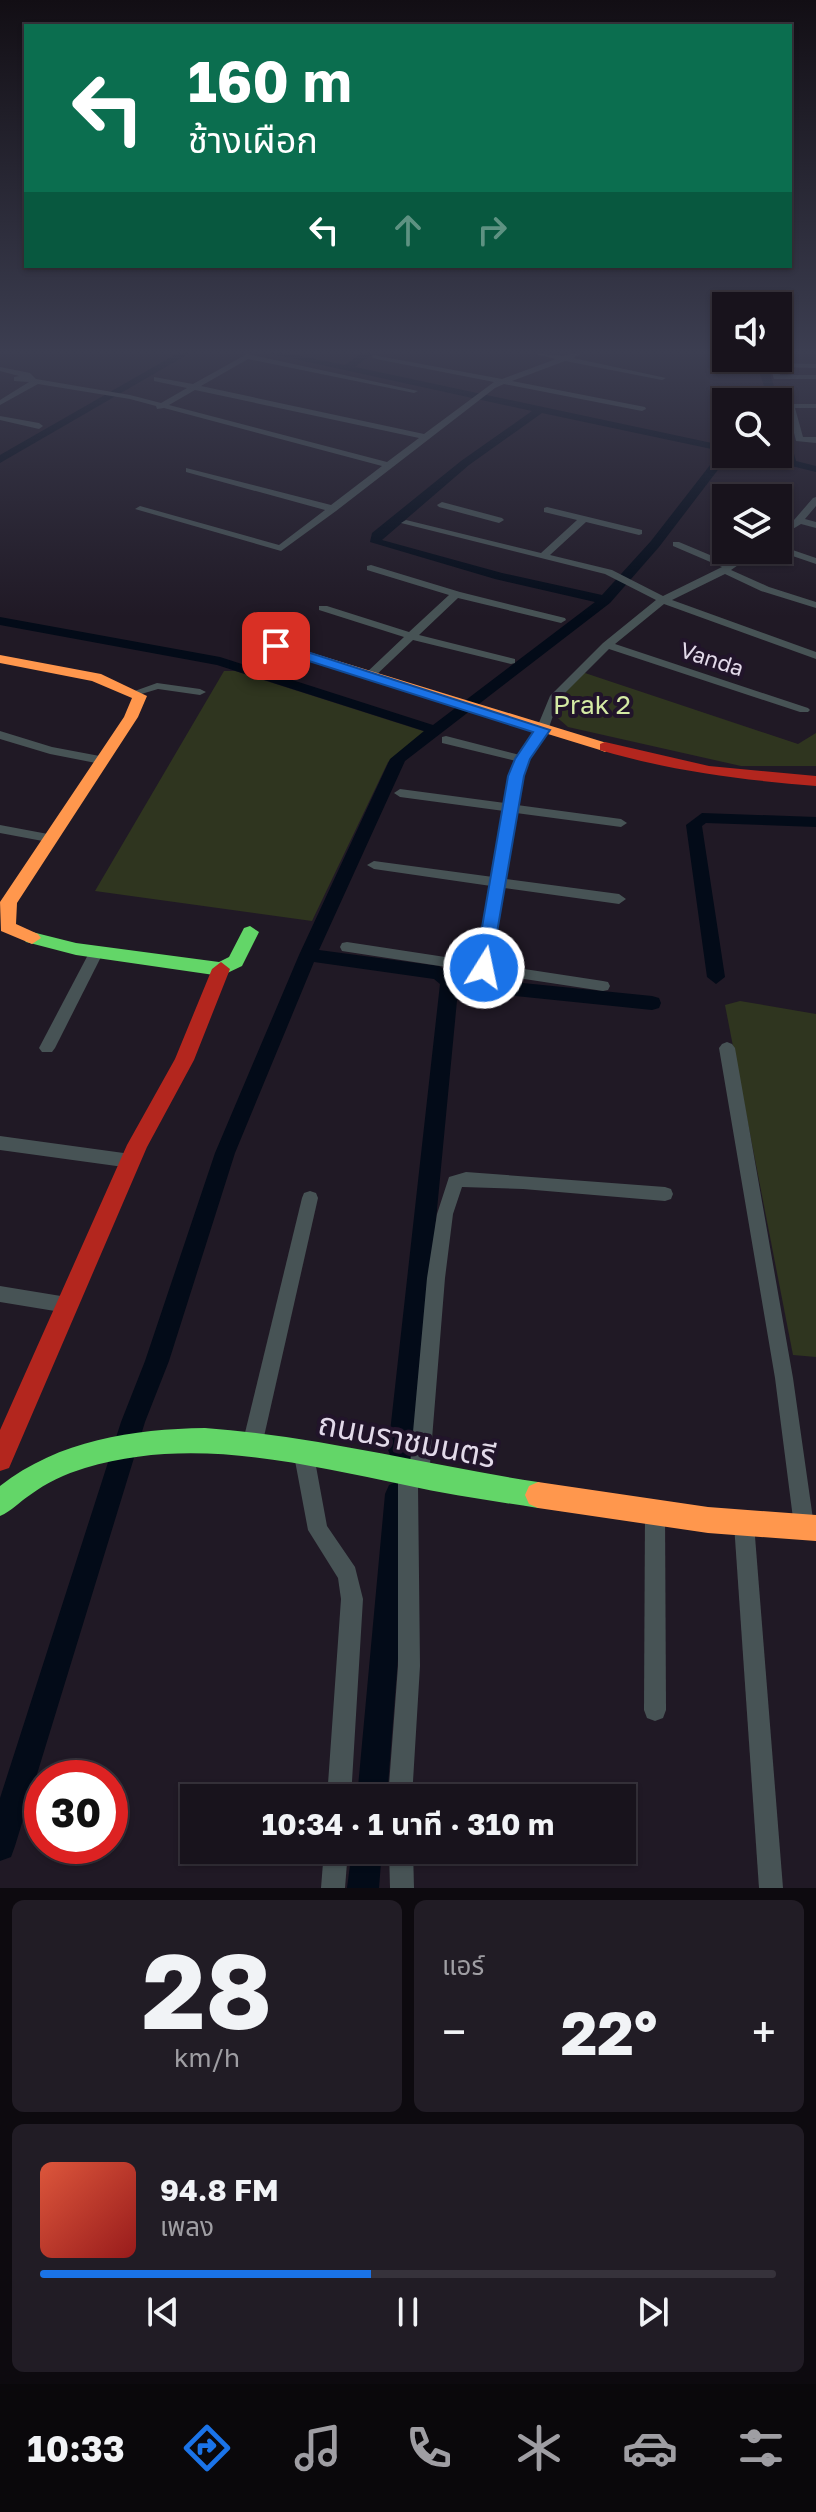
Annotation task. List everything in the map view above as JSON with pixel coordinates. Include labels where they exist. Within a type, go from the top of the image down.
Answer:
[{"type":"street","points":[[294,441],[388,465]]},
{"type":"street","points":[[140,509],[278,548],[333,509],[417,441]]},
{"type":"street","points":[[189,470],[333,509]]},
{"type":"street","points":[[792,525],[816,500]]},
{"type":"street","points":[[442,505],[458,523],[491,544],[615,575],[663,600],[816,656]]},
{"type":"street","points":[[547,510],[639,532]]},
{"type":"street","points":[[542,557],[584,519]]},
{"type":"street","points":[[406,523],[499,520]]},
{"type":"street","points":[[799,520],[816,525]]},
{"type":"street","points":[[676,544],[765,589],[816,605]]},
{"type":"street","points":[[792,553],[816,561]]},
{"type":"street","points":[[484,968],[510,807],[523,759],[542,730],[554,698],[607,645],[663,600],[733,564]]},
{"type":"street","points":[[371,568],[456,594],[561,620]]},
{"type":"street","points":[[369,676],[456,594]]},
{"type":"street","points":[[323,608],[410,636],[511,661]]},
{"type":"street","name":"Vanda","points":[[607,645],[804,710]]},
{"type":"street","points":[[276,646],[640,758],[727,775],[816,781]]},
{"type":"street","points":[[0,659],[50,666],[138,692],[157,686],[200,692]]},
{"type":"street","points":[[138,692],[139,701],[131,717],[48,838],[8,903],[7,927],[31,940],[221,969],[236,961],[250,932]]},
{"type":"street","points":[[0,735],[50,750],[101,760]]},
{"type":"street","points":[[446,740],[523,759]]},
{"type":"street","points":[[400,793],[621,823]]},
{"type":"street","points":[[0,829],[48,838]]},
{"type":"street","points":[[374,865],[619,899]]},
{"type":"street","points":[[347,947],[603,986]]},
{"type":"street","points":[[47,1048],[97,951]]},
{"type":"street","points":[[0,1459],[150,1118],[179,1070],[221,969]]},
{"type":"street","points":[[727,1048],[810,1527]]},
{"type":"street","points":[[0,1143],[131,1161]]},
{"type":"street","points":[[401,1784],[409,1666],[414,1475],[436,1278],[445,1214],[455,1182],[466,1179],[523,1182],[665,1194]]},
{"type":"street","points":[[253,1441],[310,1198]]},
{"type":"street","points":[[0,1294],[67,1305]]},
{"type":"street","name":"ถนนราชมนตรี","points":[[0,1503],[20,1485],[103,1449],[145,1440],[192,1437],[253,1441],[414,1475],[744,1524],[810,1527]]},
{"type":"street","points":[[303,1450],[318,1530],[348,1574],[352,1599],[340,1784]]},
{"type":"street","points":[[655,1511],[655,1710]]},
{"type":"street","points":[[744,1524],[771,1888]]},
{"type":"street","points":[[333,1888],[335,1864]]},
{"type":"street","points":[[401,1864],[402,1888]]},
{"type":"green space","points":[[224,671],[235,671],[426,732],[388,762],[312,921],[95,891]]},
{"type":"green space","name":"Prak 2","points":[[582,672],[798,744],[816,733],[816,766],[741,766],[568,727],[552,713],[557,693]]},
{"type":"green space","points":[[740,1001],[816,1014],[816,1357],[793,1355],[725,1005]]},
{"type":"waterway","points":[[0,460],[33,441]]},
{"type":"waterway","points":[[496,441],[376,536],[376,542],[500,576],[605,600]]},
{"type":"waterway","points":[[689,441],[712,446]]},
{"type":"waterway","points":[[792,464],[816,469]]},
{"type":"waterway","points":[[605,600],[655,544],[714,468]]},
{"type":"waterway","points":[[308,955],[398,759],[605,600]]},
{"type":"waterway","points":[[0,621],[220,661],[435,730]]},
{"type":"waterway","points":[[716,977],[694,825],[702,818],[816,822]]},
{"type":"waterway","points":[[0,1846],[133,1422],[157,1361],[225,1153],[308,955]]},
{"type":"waterway","points":[[308,955],[439,973],[449,982]]},
{"type":"waterway","points":[[401,1450],[449,982]]},
{"type":"waterway","points":[[449,982],[652,1003]]},
{"type":"waterway","points":[[373,1784],[398,1494]]},
{"type":"waterway","points":[[363,1888],[366,1864]]},
{"type":"traffic: fast","points":[[32,938],[76,949],[221,969],[236,961],[250,932]]},
{"type":"traffic: fast","points":[[0,1503],[18,1487],[39,1475],[84,1456],[124,1446],[205,1440],[286,1449],[538,1495]]},
{"type":"traffic: slow","points":[[276,646],[605,747]]},
{"type":"traffic: slow","points":[[0,659],[96,677],[140,696],[131,717],[8,903],[7,927],[32,938]]},
{"type":"traffic: slow","points":[[538,1495],[708,1520],[816,1528]]},
{"type":"traffic: jam","points":[[605,747],[657,761],[709,770],[816,781]]},
{"type":"traffic: jam","points":[[0,1459],[137,1145],[184,1060],[221,969]]},
{"type":"route","points":[[276,646],[542,730],[516,776],[484,968]]}]
